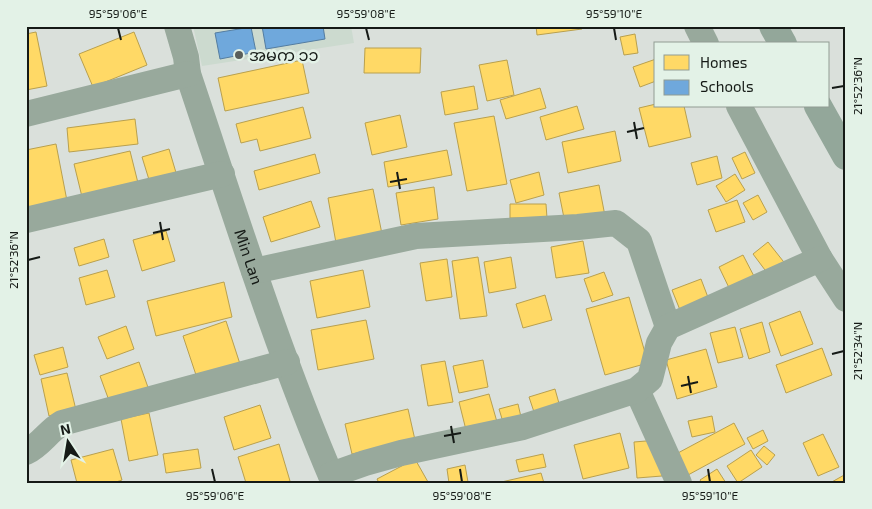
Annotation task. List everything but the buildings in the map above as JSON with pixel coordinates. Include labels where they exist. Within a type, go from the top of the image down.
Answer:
[{"type":"main road","points":[[774,26],[782,42]]},
{"type":"main road","points":[[819,108],[846,156]]},
{"type":"street","name":"Min Lan","points":[[177,26],[186,57],[188,74],[254,271],[312,431],[333,479]]},
{"type":"street","points":[[697,26],[705,42]]},
{"type":"street","points":[[26,114],[188,74]]},
{"type":"street","points":[[740,108],[820,260],[846,299]]},
{"type":"street","points":[[26,220],[222,174]]},
{"type":"street","points":[[254,271],[416,236],[578,227],[616,223],[639,241],[668,327]]},
{"type":"street","points":[[333,479],[401,453],[523,427],[637,390],[650,379],[659,343],[668,327],[820,260]]},
{"type":"street","points":[[26,452],[43,440],[52,429],[62,424],[287,362]]},
{"type":"street","points":[[637,390],[679,483]]},
{"type":"shaded area","name":"အမက ၁၁","points":[[193,26],[351,26],[354,43],[202,66]]},
{"type":"place","name":"အမက ၁၁","points":[[239,55]]}]
